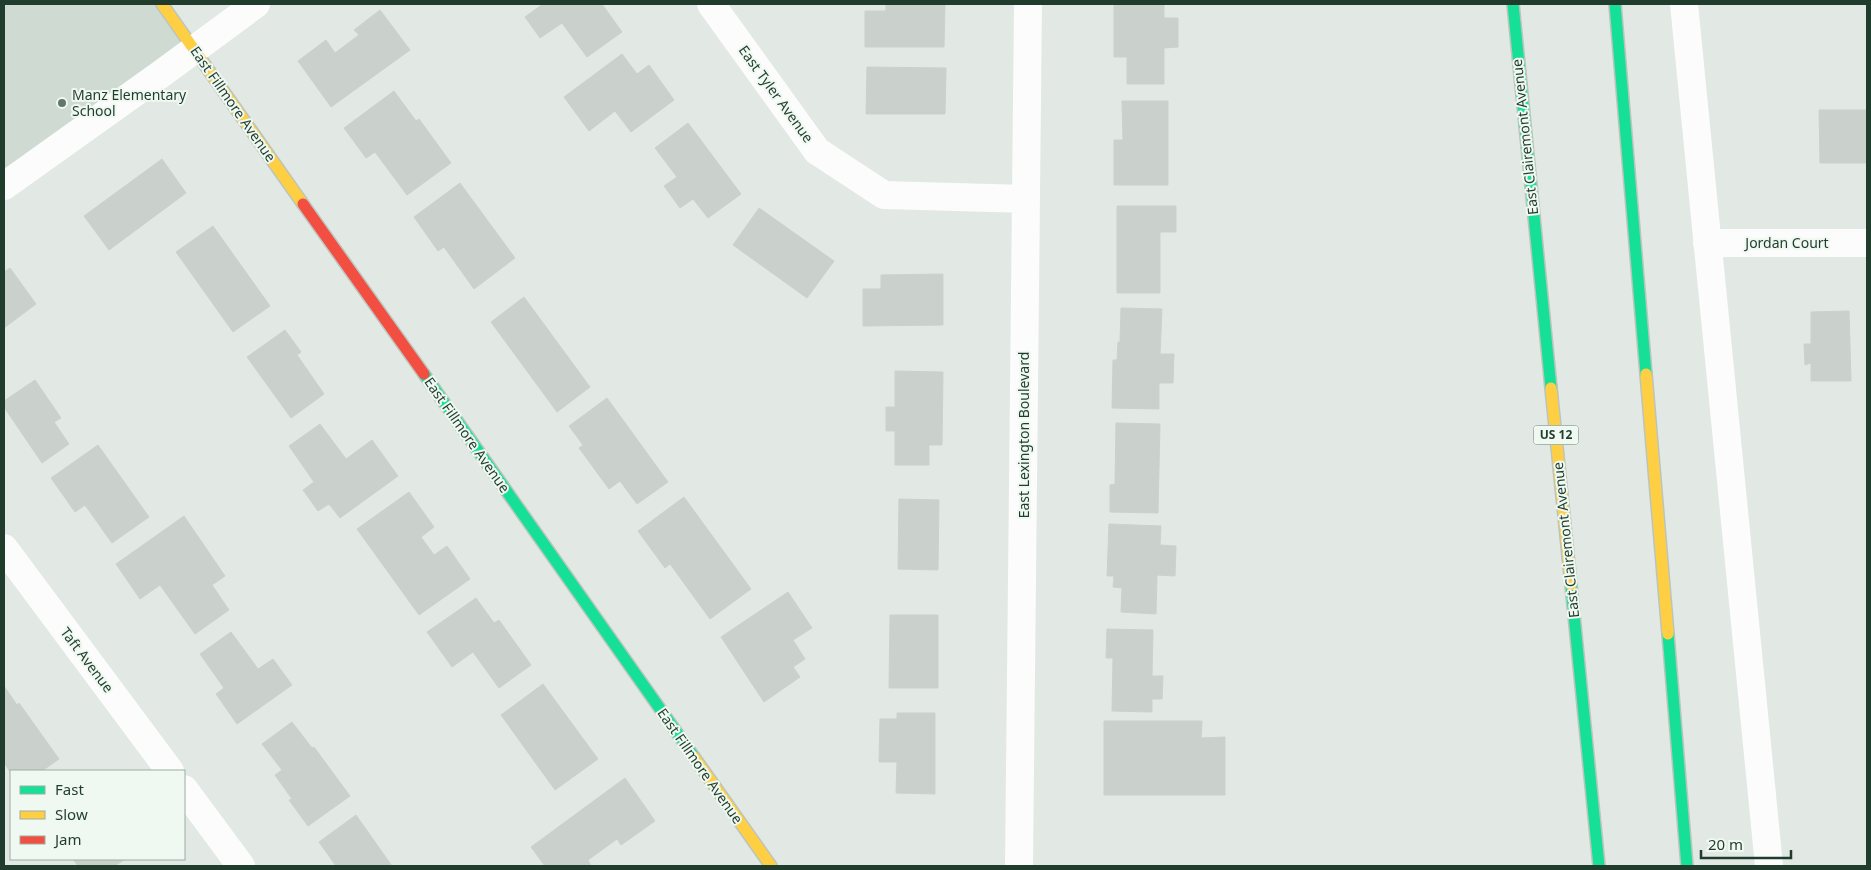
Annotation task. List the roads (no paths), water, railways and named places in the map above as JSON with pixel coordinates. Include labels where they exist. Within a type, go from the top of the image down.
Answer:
[{"type":"main road","name":"East Fillmore Avenue","points":[[162,4],[771,866]]},
{"type":"main road","name":"East Clairemont Avenue","points":[[1514,4],[1519,72],[1599,866]]},
{"type":"main road","points":[[1616,4],[1686,866]]},
{"type":"street","points":[[4,186],[256,4]]},
{"type":"street","name":"East Tyler Avenue","points":[[711,4],[816,151],[884,195],[1026,199]]},
{"type":"street","name":"East Lexington Boulevard","points":[[1019,866],[1028,4]]},
{"type":"street","points":[[1684,4],[1769,866]]},
{"type":"street","name":"Jordan Court","points":[[1707,243],[1867,243]]},
{"type":"street","name":"Taft Avenue","points":[[4,548],[169,770]]},
{"type":"street","points":[[185,790],[241,866]]},
{"type":"place","name":"Manz Elementary School","points":[[62,103]]}]
